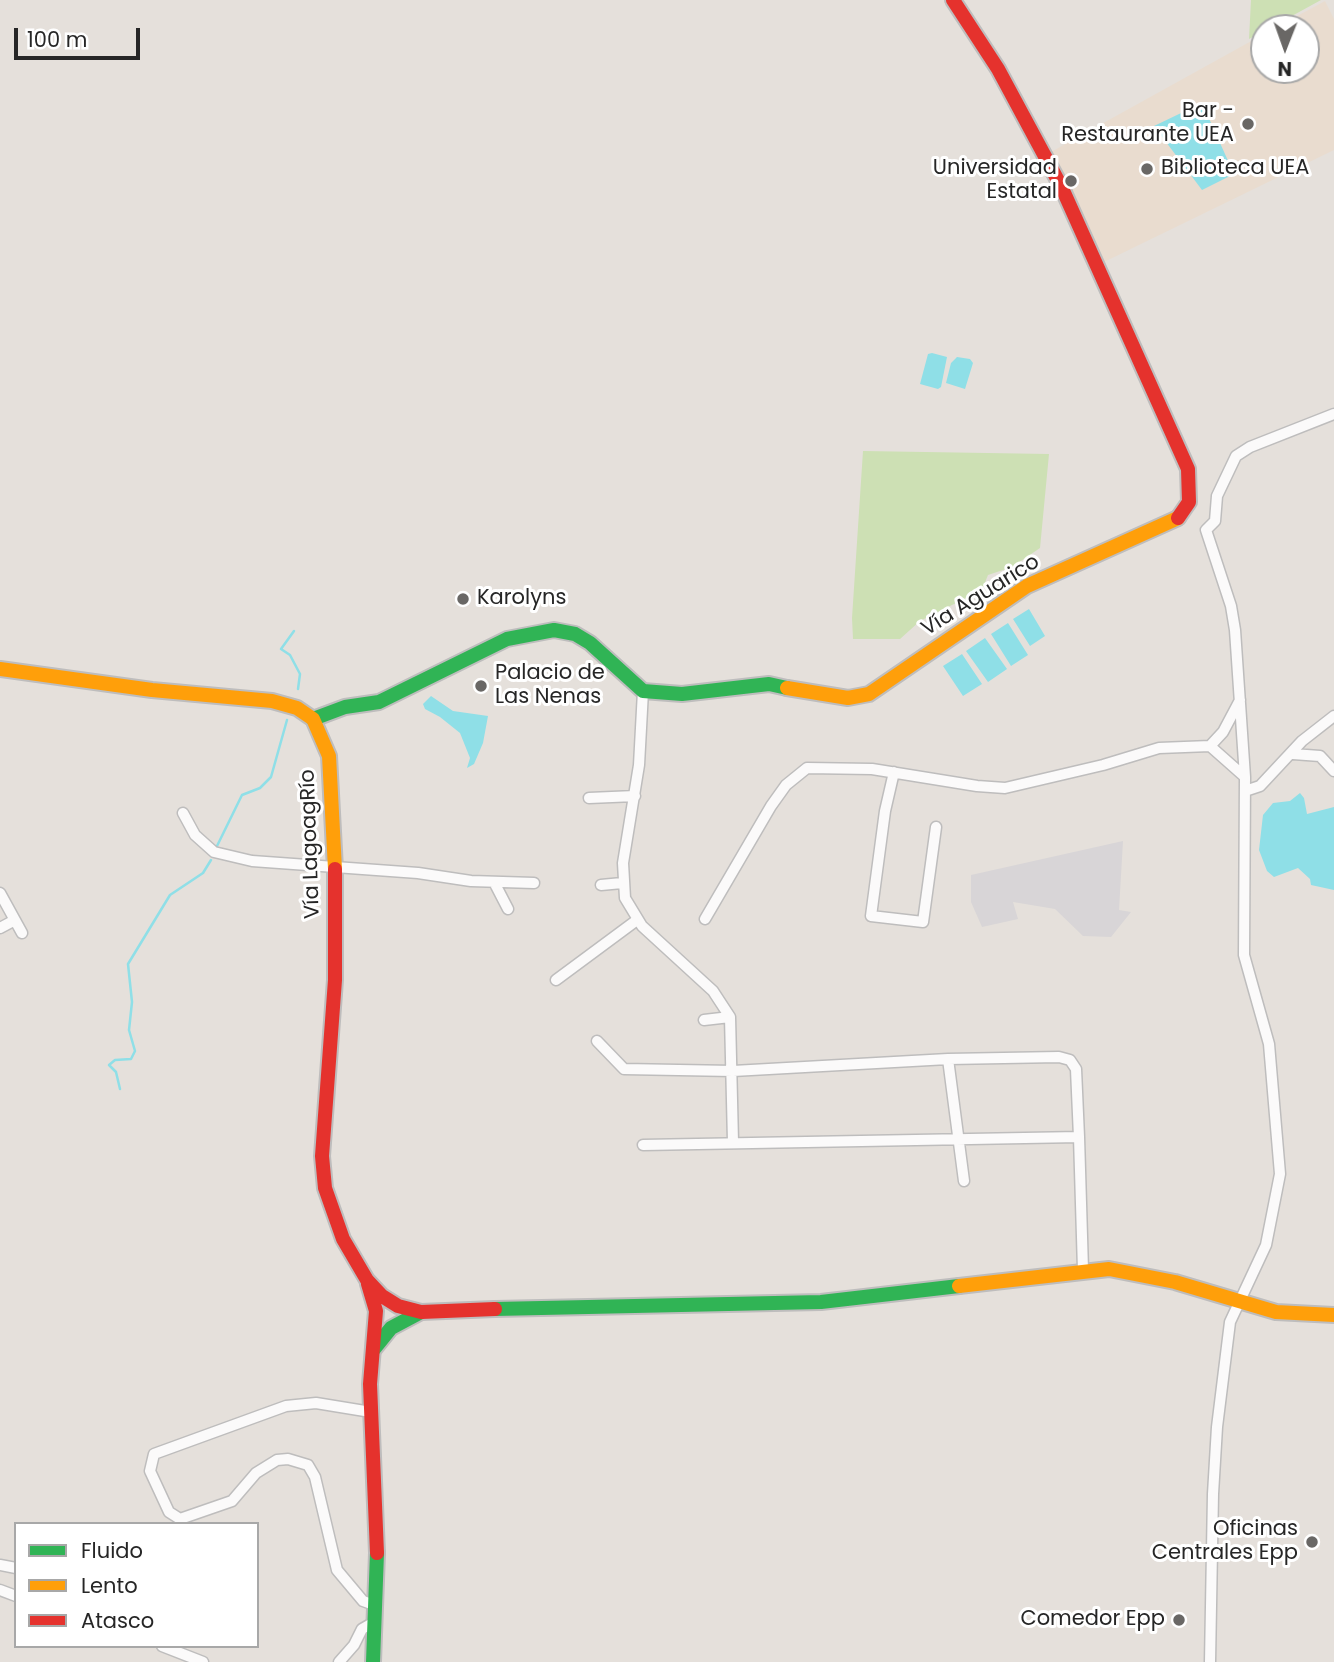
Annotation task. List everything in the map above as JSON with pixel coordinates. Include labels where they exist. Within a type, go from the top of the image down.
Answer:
[{"type":"main road","name":"Vía Aguarico","points":[[643,691],[682,694],[769,684],[848,698],[869,694],[1027,586],[1171,523],[1184,513],[1189,502],[1188,469],[1062,188],[998,69],[953,0]]},
{"type":"main road","points":[[0,669],[152,690],[272,701],[297,708],[313,719],[345,707],[379,702],[507,639],[534,632],[575,634],[590,643],[631,683],[643,691]]},
{"type":"main road","name":"Vía LagoagRío","points":[[313,719],[324,738],[329,756],[335,866],[335,981],[326,1079],[323,1174],[334,1219],[367,1280]]},
{"type":"main road","points":[[367,1280],[390,1302],[421,1312],[535,1307],[821,1302],[1083,1270],[1130,1271],[1276,1312],[1334,1315]]},
{"type":"main road","points":[[367,1280],[376,1311],[371,1412],[377,1501],[377,1613],[373,1662]]},
{"type":"main road","points":[[374,1350],[391,1328],[421,1312]]},
{"type":"street","points":[[1210,1662],[1217,1427],[1230,1322],[1266,1245],[1280,1174],[1269,1044],[1244,955],[1245,777],[1241,699],[1231,606],[1206,530],[1215,521],[1217,496],[1236,456],[1250,447],[1334,414]]},
{"type":"street","points":[[643,691],[635,796],[622,883],[625,898],[637,920],[713,991],[730,1017],[733,1142]]},
{"type":"street","points":[[1210,746],[1223,732],[1241,699]]},
{"type":"street","points":[[1245,791],[1260,786],[1303,741],[1334,716]]},
{"type":"street","points":[[705,919],[771,806],[797,775],[819,767],[894,772],[1005,788],[1103,765],[1159,748],[1210,746],[1245,777]]},
{"type":"street","points":[[1293,754],[1320,756],[1334,771]]},
{"type":"street","points":[[894,772],[885,811],[871,916],[923,922],[936,827]]},
{"type":"street","points":[[589,798],[635,796]]},
{"type":"street","points":[[183,814],[195,835],[214,852],[275,865],[335,866],[494,882],[534,883]]},
{"type":"street","points":[[494,882],[508,909]]},
{"type":"street","points":[[601,885],[622,883]]},
{"type":"street","points":[[0,893],[22,933]]},
{"type":"street","points":[[0,928],[15,920]]},
{"type":"street","points":[[556,980],[637,920]]},
{"type":"street","points":[[704,1020],[730,1017]]},
{"type":"street","points":[[597,1041],[624,1069],[733,1070],[948,1059],[1059,1057],[1070,1060],[1076,1069],[1083,1270]]},
{"type":"street","points":[[948,1059],[964,1181]]},
{"type":"street","points":[[643,1145],[1079,1137]]},
{"type":"street","points":[[339,1662],[377,1613],[337,1570],[314,1477],[307,1465],[288,1459],[277,1460],[256,1473],[232,1501],[180,1519],[169,1512],[150,1471],[154,1454],[286,1406],[316,1404],[371,1412]]},
{"type":"street","points":[[167,1648],[203,1662]]},
{"type":"shaded area","points":[[1325,1],[1334,19],[1334,150],[1104,262],[1051,152],[1250,42],[1250,84],[1320,84],[1320,14],[1301,14]]},
{"type":"shaded area","points":[[1123,841],[1119,910],[1131,912],[1111,937],[1083,936],[1055,909],[1013,902],[1018,919],[982,927],[971,902],[971,875]]},
{"type":"green space","points":[[1251,0],[1321,0],[1296,14],[1250,14]]},
{"type":"green space","points":[[863,451],[1049,454],[1040,548],[1012,567],[988,575],[982,590],[920,621],[900,639],[853,639],[852,618]]},
{"type":"water","points":[[1202,103],[1234,174],[1202,190],[1154,126]]},
{"type":"water","points":[[928,354],[947,357],[941,387],[938,389],[920,384]]},
{"type":"water","points":[[957,357],[970,359],[973,363],[965,389],[946,383],[951,363]]},
{"type":"water","points":[[1029,609],[1045,636],[1030,646],[1013,619]]},
{"type":"water","points":[[1008,623],[1028,655],[1011,666],[991,634]]},
{"type":"water","points":[[985,638],[1007,669],[988,682],[966,651]]},
{"type":"water","points":[[962,654],[982,684],[963,696],[943,666]]},
{"type":"water","points":[[431,696],[453,711],[488,716],[483,743],[474,764],[467,768],[470,758],[460,733],[425,709],[423,704]]},
{"type":"water","points":[[1300,793],[1304,798],[1307,814],[1334,807],[1334,890],[1311,885],[1310,879],[1298,868],[1274,877],[1267,871],[1259,850],[1263,815],[1273,803],[1290,801]]},
{"type":"waterway","points":[[294,631],[281,649],[290,655],[300,674],[298,689]]},
{"type":"waterway","points":[[217,846],[242,795],[260,788],[271,777],[287,720]]},
{"type":"waterway","points":[[120,1089],[116,1072],[109,1065],[115,1060],[131,1059],[135,1051],[129,1030],[132,1002],[128,964],[170,895],[203,873],[211,860]]},
{"type":"traffic: fast","points":[[313,719],[345,707],[379,702],[507,639],[554,630],[575,634],[590,643],[643,691],[682,694],[769,684],[787,688]]},
{"type":"traffic: fast","points":[[495,1309],[821,1302],[959,1286]]},
{"type":"traffic: fast","points":[[374,1349],[391,1328],[421,1312]]},
{"type":"traffic: fast","points":[[373,1662],[377,1553]]},
{"type":"traffic: slow","points":[[787,688],[848,698],[869,694],[1027,586],[1178,518]]},
{"type":"traffic: slow","points":[[0,669],[152,690],[272,701],[297,708],[313,719],[329,756],[335,869]]},
{"type":"traffic: slow","points":[[959,1286],[1109,1269],[1175,1282],[1276,1312],[1334,1315]]},
{"type":"traffic: jam","points":[[953,0],[998,69],[1062,188],[1188,469],[1189,502],[1178,518]]},
{"type":"traffic: jam","points":[[335,869],[335,980],[322,1156],[325,1188],[343,1239],[367,1280],[382,1296],[398,1306],[421,1312],[495,1309]]},
{"type":"traffic: jam","points":[[368,1284],[376,1311],[370,1384],[377,1553]]},
{"type":"place","name":"Bar - Restaurante UEA","points":[[1248,124]]},
{"type":"place","name":"Biblioteca UEA","points":[[1147,169]]},
{"type":"place","name":"Universidad Estatal","points":[[1071,181]]},
{"type":"place","name":"Karolyns","points":[[463,599]]},
{"type":"place","name":"Palacio de Las Nenas","points":[[481,686]]},
{"type":"place","name":"Oficinas Centrales Epp","points":[[1312,1542]]},
{"type":"place","name":"Comedor Epp","points":[[1179,1620]]}]
